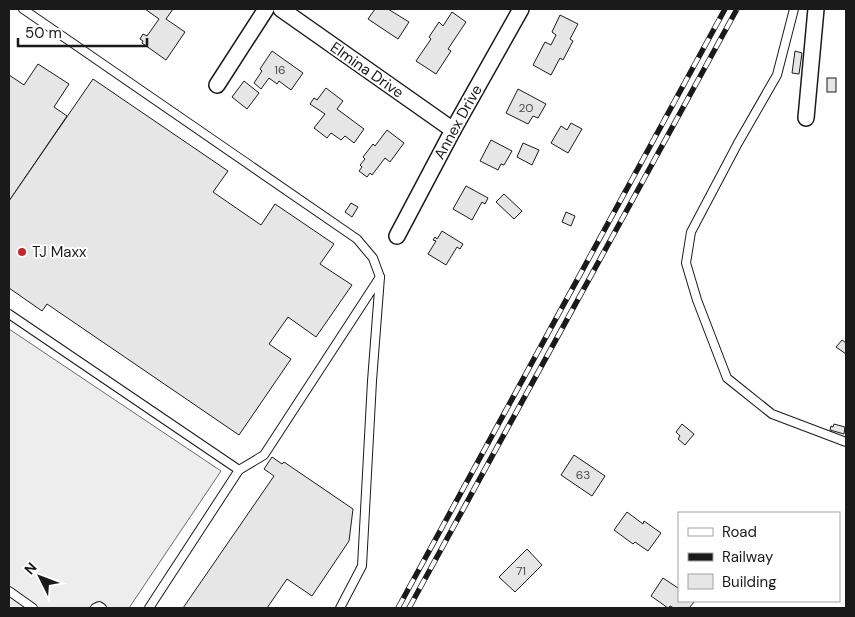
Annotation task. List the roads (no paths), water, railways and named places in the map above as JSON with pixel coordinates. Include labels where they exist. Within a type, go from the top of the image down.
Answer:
[{"type":"street","points":[[217,85],[266,9]]},
{"type":"street","name":"Elmina Drive","points":[[281,9],[453,130]]},
{"type":"street","name":"Annex Drive","points":[[397,236],[453,130],[521,9]]},
{"type":"street","points":[[806,118],[816,9]]},
{"type":"lane","points":[[23,9],[357,239],[373,258],[380,277],[371,390],[362,566],[340,608]]},
{"type":"lane","points":[[794,9],[777,75],[738,142],[691,232],[686,263],[697,300],[727,378],[772,414],[846,442]]},
{"type":"lane","points":[[149,608],[239,470],[264,455],[380,277]]},
{"type":"lane","points":[[9,314],[239,470]]},
{"type":"lane","points":[[9,591],[32,608]]},
{"type":"lane","points":[[95,608],[99,606],[102,608]]},
{"type":"railway","points":[[398,608],[725,9]]},
{"type":"railway","points":[[409,608],[737,9]]},
{"type":"place","name":"TJ Maxx","points":[[22,252]]}]
